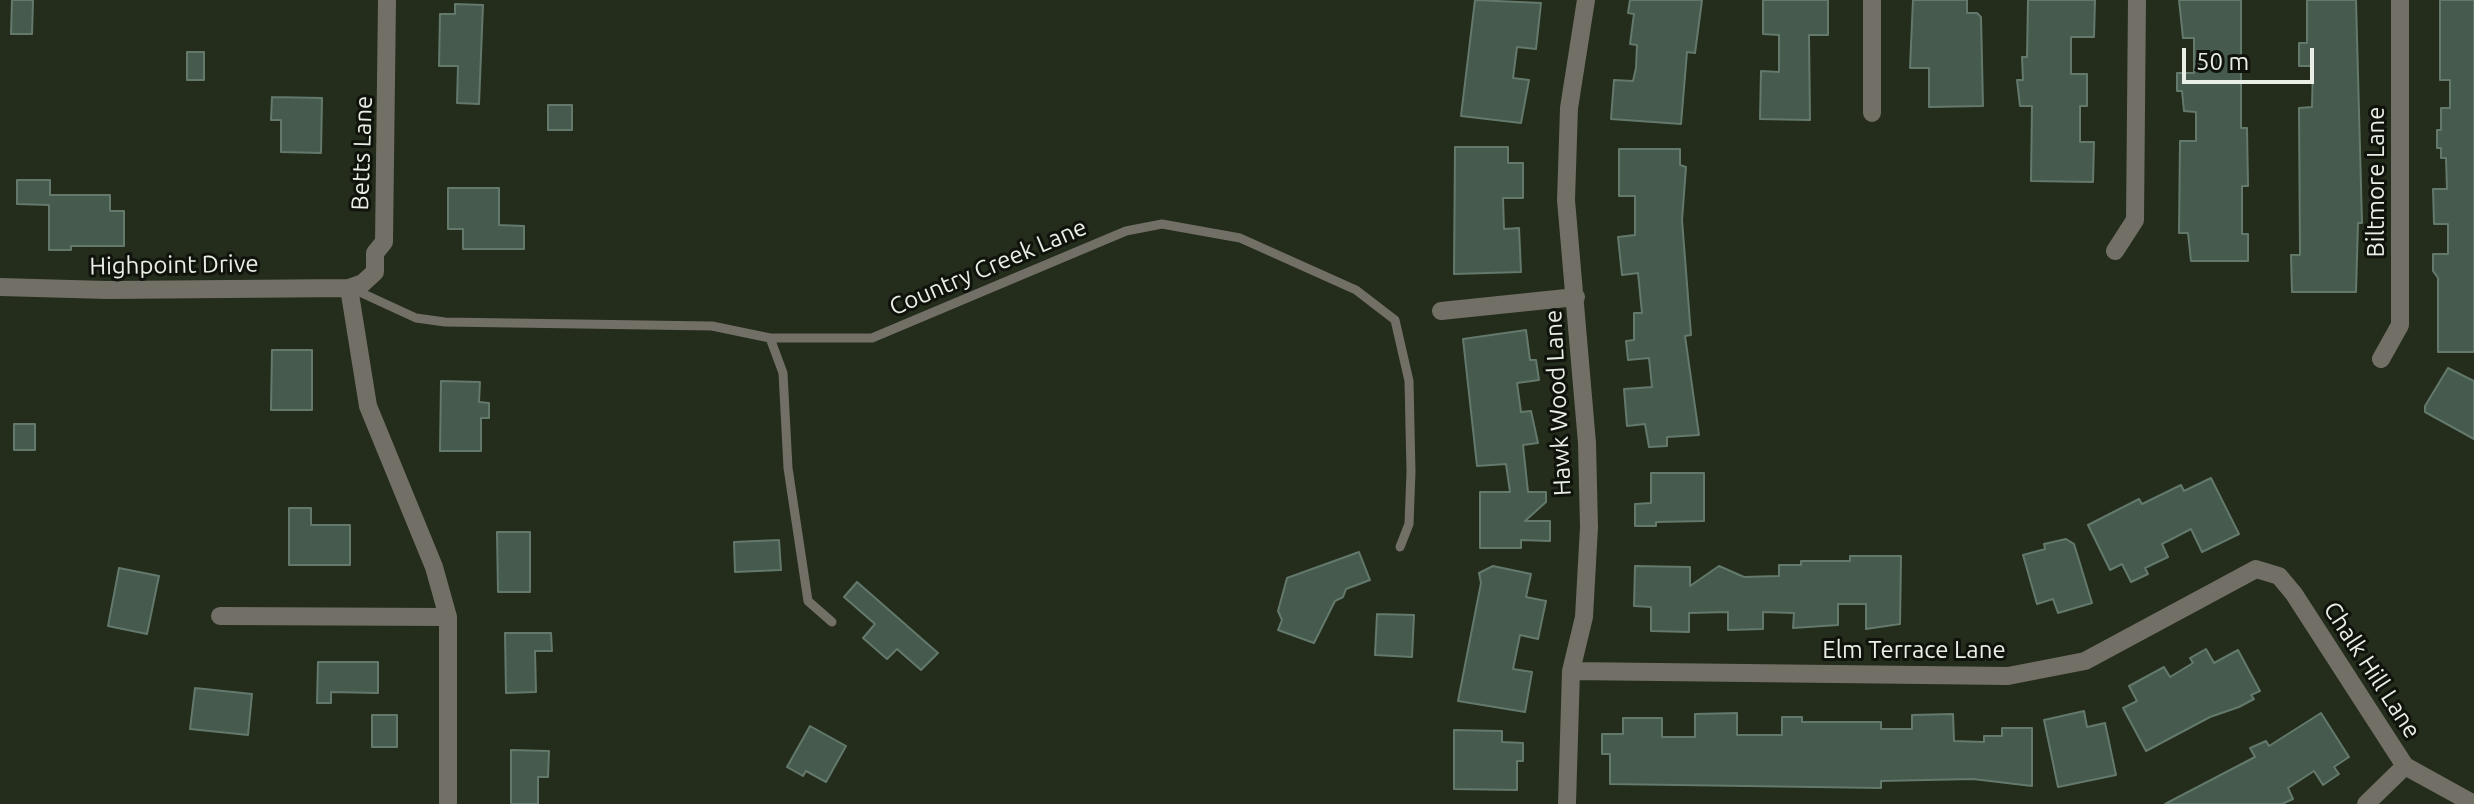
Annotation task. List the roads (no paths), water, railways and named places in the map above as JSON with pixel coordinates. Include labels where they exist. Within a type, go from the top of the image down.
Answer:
[{"type":"street","name":"Betts Lane","points":[[349,288],[363,283],[375,272],[375,253],[384,242],[387,0]]},
{"type":"street","name":"Hawk Wood Lane","points":[[1567,804],[1571,671],[1584,617],[1589,527],[1576,297],[1566,200],[1569,108],[1586,0]]},
{"type":"street","points":[[1872,0],[1872,113]]},
{"type":"street","points":[[2115,251],[2135,220],[2137,0]]},
{"type":"street","name":"Biltmore Lane","points":[[2381,359],[2400,325],[2400,0]]},
{"type":"street","name":"Highpoint Drive","points":[[0,287],[107,290],[349,288]]},
{"type":"street","points":[[349,288],[368,406],[434,567],[448,617],[448,804]]},
{"type":"street","points":[[1441,311],[1576,297]]},
{"type":"street","name":"Elm Terrace Lane","points":[[1571,671],[2008,676],[2085,661],[2256,569],[2279,576]]},
{"type":"street","name":"Chalk Hill Lane","points":[[2279,576],[2405,766],[2474,804]]},
{"type":"street","points":[[220,616],[448,617]]},
{"type":"street","points":[[2366,804],[2405,766]]},
{"type":"lane","name":"Country Creek Lane","points":[[349,288],[416,318],[445,322],[712,326],[770,338],[872,338],[1126,231],[1162,224],[1240,238],[1356,290],[1395,320],[1409,381],[1409,524],[1400,547]]},
{"type":"lane","points":[[770,338],[783,373],[788,468],[808,601],[832,622]]}]
